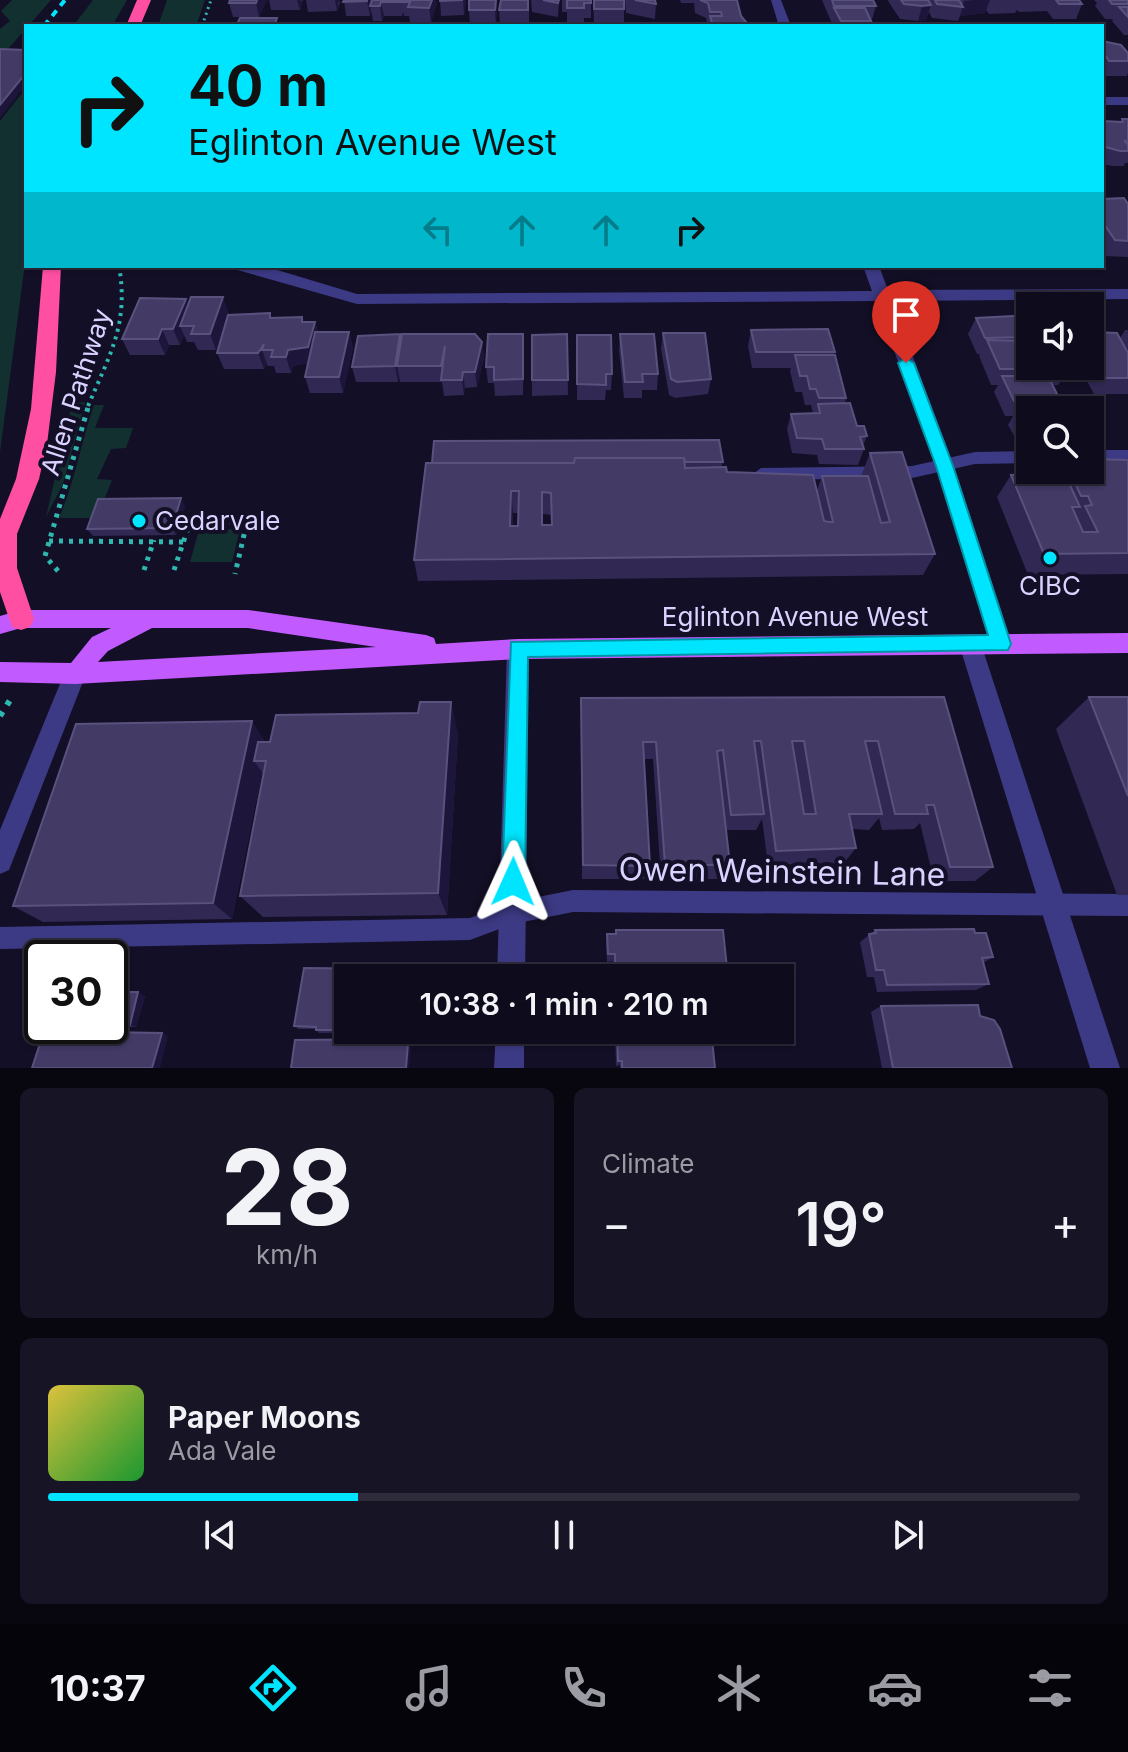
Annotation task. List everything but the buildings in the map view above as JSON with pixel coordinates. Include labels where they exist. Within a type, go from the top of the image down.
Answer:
[{"type":"highway","points":[[134,24],[144,0]]},
{"type":"highway","points":[[10,622],[3,539],[32,459],[42,413],[52,268]]},
{"type":"main road","points":[[75,674],[100,644],[125,629],[155,619]]},
{"type":"main road","name":"Eglinton Avenue West","points":[[10,622],[248,619],[461,650]]},
{"type":"main road","name":"Eglinton Avenue West","points":[[0,672],[75,674],[235,667],[461,650],[1128,643]]},
{"type":"street","points":[[776,0],[784,24]]},
{"type":"street","points":[[1104,101],[1128,101]]},
{"type":"street","points":[[254,268],[276,271],[327,294],[357,299],[1128,294]]},
{"type":"street","points":[[872,268],[945,466],[1001,644]]},
{"type":"street","points":[[970,644],[1105,1068]]},
{"type":"street","points":[[511,964],[518,649]]},
{"type":"street","points":[[0,861],[75,674]]},
{"type":"street","points":[[509,1068],[510,1044]]},
{"type":"lane","points":[[1104,456],[1128,456]]},
{"type":"lane","points":[[738,474],[912,472],[975,458],[1016,457]]},
{"type":"lane","name":"Owen Weinstein Lane","points":[[0,938],[470,929],[513,913],[573,901],[1053,907],[1128,905]]},
{"type":"path","points":[[203,24],[211,0]]},
{"type":"path","name":"Allen Pathway","points":[[49,541],[70,479],[85,412],[124,323],[126,298],[119,268]]},
{"type":"path","points":[[174,570],[190,522],[247,522],[235,574]]},
{"type":"path","points":[[144,570],[154,538]]},
{"type":"path","points":[[58,571],[45,556],[49,541],[154,538],[183,542]]},
{"type":"path","points":[[0,716],[12,697]]},
{"type":"green space","points":[[12,0],[51,0],[30,24],[24,24],[24,31],[0,58],[0,29],[10,21],[1,11]]},
{"type":"green space","points":[[93,0],[127,0],[113,24],[75,24]]},
{"type":"green space","points":[[167,0],[205,0],[197,24],[159,24]]},
{"type":"green space","points":[[24,91],[24,268],[0,452],[0,121]]},
{"type":"green space","points":[[85,402],[63,484],[46,517],[72,403]]},
{"type":"green space","points":[[94,405],[104,405],[95,428],[133,428],[126,448],[111,449],[97,479],[112,480],[97,518],[59,518],[69,490]]},
{"type":"green space","points":[[240,529],[232,562],[190,562],[199,530]]},
{"type":"railway","points":[[46,24],[65,0]]},
{"type":"place","name":"Cedarvale","points":[[139,521]]},
{"type":"place","name":"CIBC","points":[[1050,558]]},
{"type":"route","points":[[513,882],[518,649],[714,644],[1001,644],[945,466],[906,363]]}]
